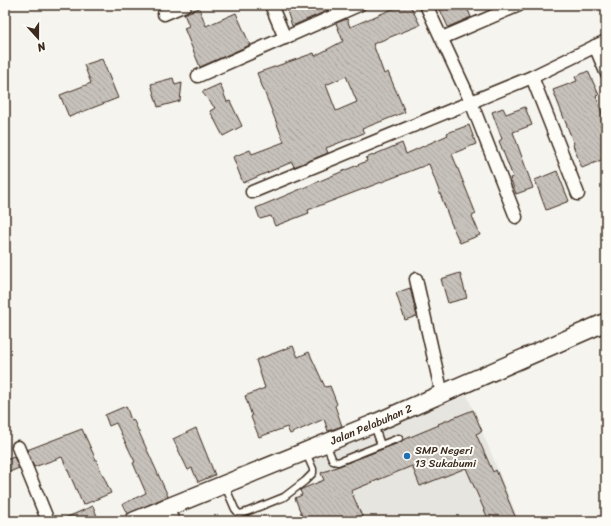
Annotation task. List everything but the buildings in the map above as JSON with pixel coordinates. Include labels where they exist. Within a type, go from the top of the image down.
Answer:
[{"type":"main road","name":"Jalan Pelabuhan 2","points":[[134,521],[170,514],[224,484],[373,424],[606,322]]},
{"type":"street","points":[[164,14],[185,5]]},
{"type":"street","points":[[271,5],[285,38]]},
{"type":"street","points":[[198,76],[360,5]]},
{"type":"street","points":[[426,5],[471,102],[516,217]]},
{"type":"street","points":[[442,38],[519,5]]},
{"type":"street","points":[[252,192],[532,77],[601,44],[606,72]]},
{"type":"street","points":[[532,77],[578,194]]},
{"type":"street","points":[[416,279],[442,394]]},
{"type":"street","points":[[18,447],[48,521]]},
{"type":"lane","points":[[373,424],[381,445]]},
{"type":"lane","points":[[326,443],[333,461],[338,462],[399,438]]},
{"type":"lane","points":[[224,484],[235,510],[239,514],[244,513],[284,496],[305,481],[313,473],[306,451]]},
{"type":"shaded area","name":"SMP Negeri 13 Sukabumi","points":[[467,395],[519,521],[340,521],[313,459]]},
{"type":"place","name":"SMP Negeri 13 Sukabumi","points":[[407,456]]}]
